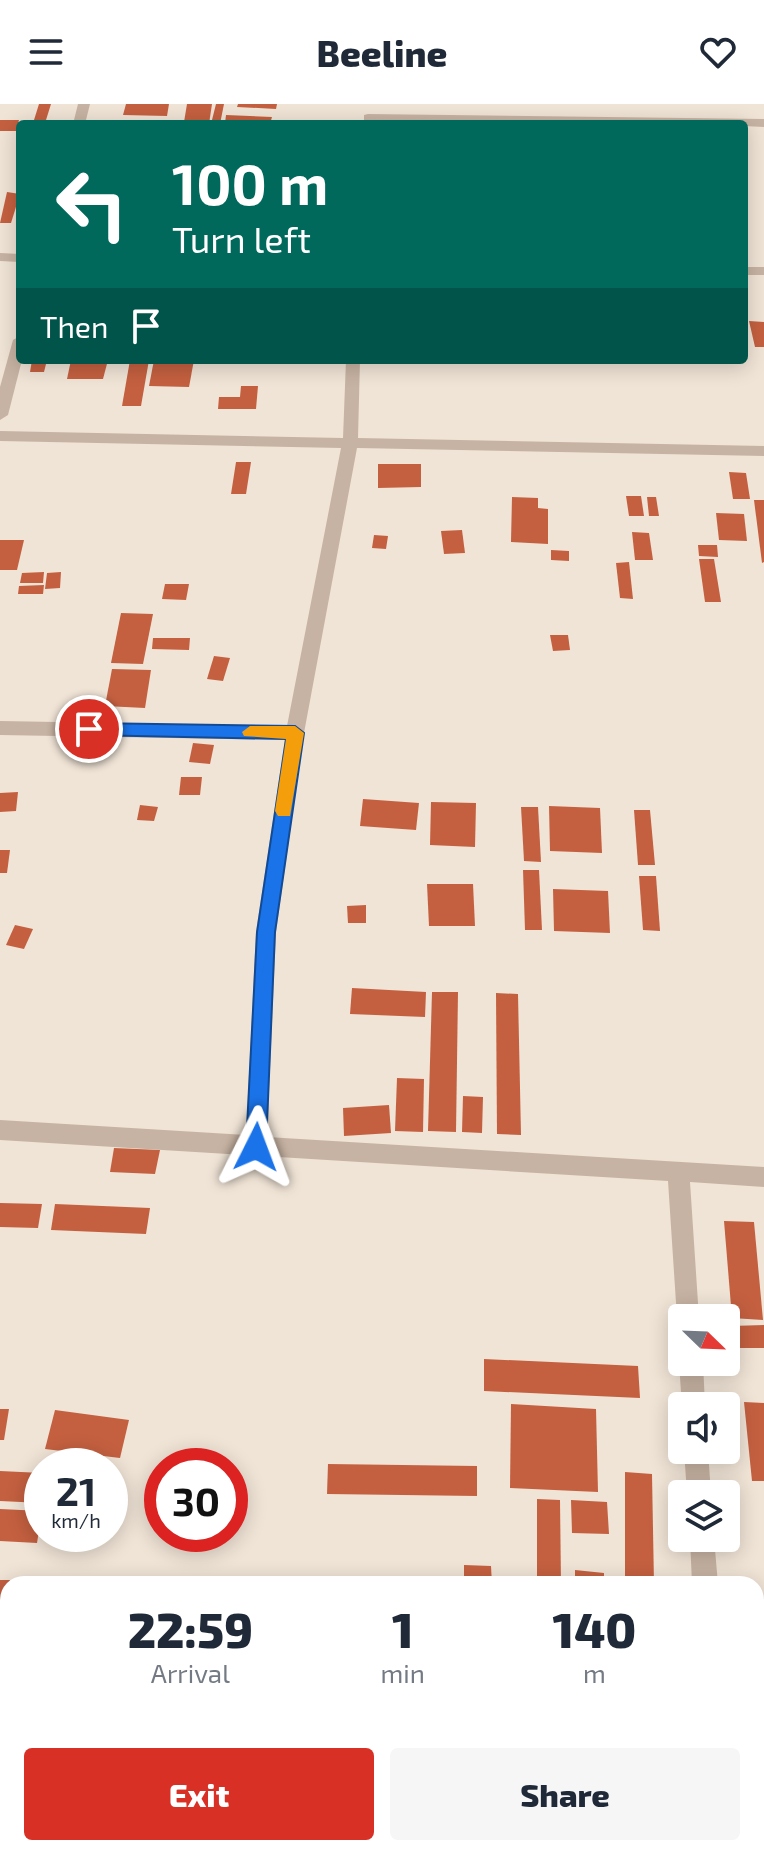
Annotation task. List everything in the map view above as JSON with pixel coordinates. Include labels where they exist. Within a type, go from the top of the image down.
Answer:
[{"type":"street","points":[[368,115],[616,120]]},
{"type":"street","points":[[0,415],[16,355]]},
{"type":"street","points":[[256,1147],[266,932],[295,733],[350,443],[353,364]]},
{"type":"street","points":[[0,436],[764,451]]},
{"type":"street","points":[[0,728],[295,733]]},
{"type":"street","points":[[0,1130],[764,1177]]},
{"type":"street","points":[[678,1172],[687,1304]]},
{"type":"street","points":[[703,1552],[704,1576]]},
{"type":"building","points":[[39,104],[51,104],[46,120],[34,120]]},
{"type":"building","points":[[126,104],[169,104],[167,116],[123,115]]},
{"type":"building","points":[[187,104],[212,104],[210,120],[184,120]]},
{"type":"building","points":[[216,104],[224,104],[221,120],[212,120]]},
{"type":"building","points":[[238,104],[277,104],[276,109],[237,107]]},
{"type":"building","points":[[226,115],[272,117],[271,120],[225,120]]},
{"type":"building","points":[[0,120],[16,120],[16,131],[0,131]]},
{"type":"building","points":[[7,192],[16,193],[11,223],[0,223]]},
{"type":"building","points":[[749,321],[764,322],[764,347],[755,347]]},
{"type":"building","points":[[31,364],[46,364],[44,372],[30,372]]},
{"type":"building","points":[[70,364],[107,364],[103,379],[67,379]]},
{"type":"building","points":[[129,364],[148,364],[141,406],[122,406]]},
{"type":"building","points":[[153,364],[193,364],[189,387],[149,386]]},
{"type":"building","points":[[241,386],[258,386],[256,409],[218,409],[219,397],[240,397]]},
{"type":"building","points":[[236,462],[251,462],[246,494],[231,494]]},
{"type":"building","points":[[378,464],[421,464],[421,487],[378,488]]},
{"type":"building","points":[[729,472],[746,473],[750,499],[733,499]]},
{"type":"building","points":[[626,496],[641,496],[644,516],[629,516]]},
{"type":"building","points":[[512,497],[538,498],[538,508],[548,509],[548,544],[511,542]]},
{"type":"building","points":[[647,497],[656,497],[659,516],[649,516]]},
{"type":"building","points":[[754,500],[764,500],[762,563]]},
{"type":"building","points":[[716,513],[744,514],[747,541],[719,540]]},
{"type":"building","points":[[462,530],[465,553],[444,554],[441,531]]},
{"type":"building","points":[[632,532],[649,533],[653,560],[635,560]]},
{"type":"building","points":[[374,535],[388,536],[386,549],[372,548]]},
{"type":"building","points":[[0,540],[24,540],[17,570],[0,570]]},
{"type":"building","points":[[698,545],[717,545],[718,557],[699,556]]},
{"type":"building","points":[[551,550],[569,551],[569,561],[551,560]]},
{"type":"building","points":[[699,559],[714,559],[721,602],[705,602]]},
{"type":"building","points":[[629,562],[633,599],[620,598],[616,563]]},
{"type":"building","points":[[44,572],[43,583],[20,583],[22,573]]},
{"type":"building","points":[[61,572],[60,588],[45,589],[47,573]]},
{"type":"building","points":[[165,584],[189,584],[186,600],[162,599]]},
{"type":"building","points":[[44,585],[43,594],[18,594],[19,586]]},
{"type":"building","points":[[121,613],[153,614],[143,664],[111,663]]},
{"type":"building","points":[[550,635],[568,635],[570,650],[553,651]]},
{"type":"building","points":[[153,638],[190,638],[189,650],[152,649]]},
{"type":"building","points":[[214,656],[230,658],[223,681],[207,679]]},
{"type":"building","points":[[112,669],[151,670],[145,708],[105,706]]},
{"type":"building","points":[[193,743],[214,745],[210,764],[189,762]]},
{"type":"building","points":[[181,777],[202,777],[200,795],[179,795]]},
{"type":"building","points":[[18,792],[16,811],[0,812],[0,793]]},
{"type":"building","points":[[363,799],[419,803],[416,830],[360,826]]},
{"type":"building","points":[[431,802],[476,803],[475,847],[430,845]]},
{"type":"building","points":[[140,805],[158,807],[154,821],[137,820]]},
{"type":"building","points":[[549,806],[600,808],[602,853],[550,851]]},
{"type":"building","points":[[521,807],[538,807],[541,862],[524,861]]},
{"type":"building","points":[[634,810],[650,810],[655,865],[638,865]]},
{"type":"building","points":[[0,850],[10,850],[7,873],[0,873]]},
{"type":"building","points":[[523,870],[539,870],[542,930],[525,930]]},
{"type":"building","points":[[639,876],[656,876],[660,931],[643,930]]},
{"type":"building","points":[[427,884],[473,884],[475,926],[429,926]]},
{"type":"building","points":[[553,889],[608,891],[610,933],[554,931]]},
{"type":"building","points":[[366,905],[366,923],[348,923],[347,906]]},
{"type":"building","points":[[15,925],[33,929],[24,949],[6,945]]},
{"type":"building","points":[[352,988],[426,992],[425,1017],[350,1014]]},
{"type":"building","points":[[432,992],[458,992],[456,1132],[428,1131]]},
{"type":"building","points":[[496,993],[518,994],[521,1135],[497,1134]]},
{"type":"building","points":[[397,1078],[424,1079],[423,1132],[395,1131]]},
{"type":"building","points":[[463,1096],[483,1097],[482,1133],[462,1132]]},
{"type":"building","points":[[389,1105],[391,1133],[344,1136],[343,1108]]},
{"type":"building","points":[[114,1148],[160,1150],[155,1174],[110,1172]]},
{"type":"building","points":[[0,1203],[42,1204],[38,1228],[0,1227]]},
{"type":"building","points":[[55,1204],[150,1208],[146,1234],[51,1230]]},
{"type":"building","points":[[724,1221],[754,1222],[763,1320],[740,1319],[740,1304],[731,1304]]},
{"type":"building","points":[[764,1325],[764,1348],[740,1348],[740,1326]]},
{"type":"building","points":[[484,1359],[638,1366],[640,1398],[484,1391]]},
{"type":"building","points":[[744,1402],[764,1403],[764,1481],[752,1481]]},
{"type":"building","points":[[511,1404],[596,1409],[598,1492],[510,1488]]},
{"type":"building","points":[[0,1409],[9,1409],[4,1440],[0,1440]]},
{"type":"building","points":[[55,1410],[129,1420],[122,1448],[45,1448]]},
{"type":"building","points":[[328,1464],[477,1466],[477,1496],[327,1494]]},
{"type":"building","points":[[0,1471],[24,1472],[24,1502],[0,1501]]},
{"type":"building","points":[[625,1472],[652,1474],[654,1576],[625,1576]]},
{"type":"building","points":[[537,1499],[560,1500],[561,1576],[537,1576]]},
{"type":"building","points":[[571,1500],[607,1502],[609,1534],[572,1533]]},
{"type":"building","points":[[0,1509],[24,1510],[24,1542],[0,1541]]},
{"type":"building","points":[[464,1565],[491,1566],[492,1576],[464,1576]]},
{"type":"building","points":[[575,1570],[604,1573],[604,1576],[575,1576]]},
{"type":"slow traffic","points":[[250,732],[295,733],[284,811]]},
{"type":"route","points":[[89,729],[295,733],[266,932],[256,1147]]}]
